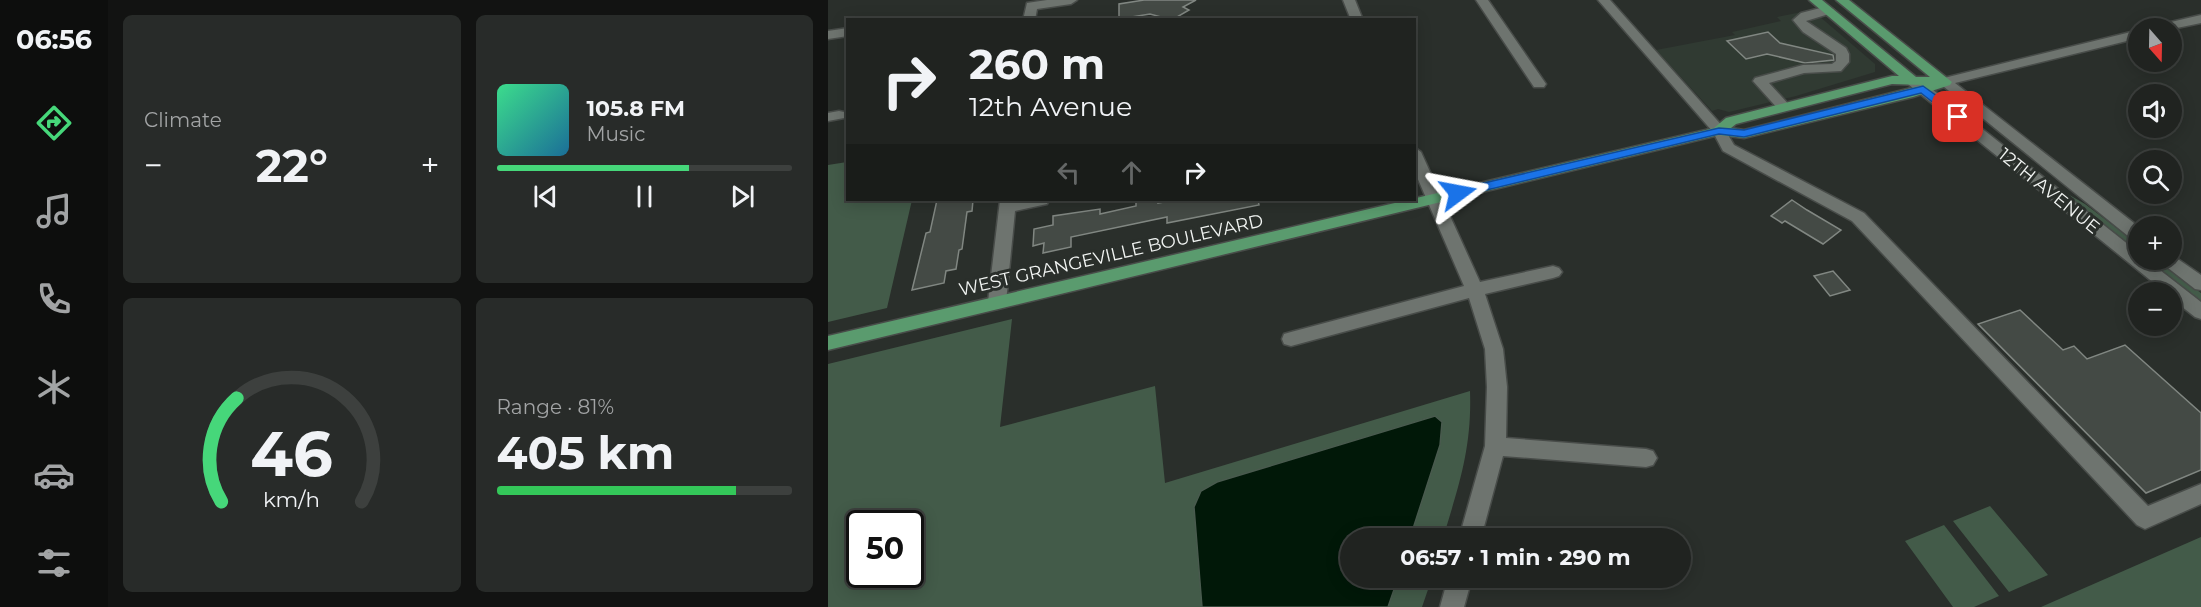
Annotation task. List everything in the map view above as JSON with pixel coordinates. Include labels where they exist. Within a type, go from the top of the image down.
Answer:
[{"type":"main road","name":"12TH AVENUE","points":[[1815,0],[1918,85]]},
{"type":"main road","name":"12TH AVENUE","points":[[1842,0],[1945,81]]},
{"type":"main road","name":"WEST GRANGEVILLE BOULEVARD","points":[[1719,131],[1731,121],[1892,80],[1918,85]]},
{"type":"main road","name":"WEST GRANGEVILLE BOULEVARD","points":[[828,343],[1719,131],[1744,134],[1918,85],[1945,81]]},
{"type":"street","points":[[1029,18],[1030,6],[1071,0]]},
{"type":"street","points":[[1348,0],[1356,18]]},
{"type":"street","points":[[1482,0],[1539,84]]},
{"type":"street","points":[[1604,0],[1719,131],[1728,148],[1858,217],[2145,518],[2201,494]]},
{"type":"street","points":[[1784,107],[1761,81],[1803,69],[1836,68],[1842,62],[1843,54],[1840,51],[1807,29],[1799,20],[1805,16],[1828,10]]},
{"type":"street","points":[[2182,23],[2201,19]]},
{"type":"street","points":[[828,35],[846,32]]},
{"type":"street","points":[[1945,81],[2128,37]]},
{"type":"street","name":"12TH AVENUE","points":[[1945,81],[2128,227]]},
{"type":"street","name":"12TH AVENUE","points":[[1918,85],[2201,312]]},
{"type":"street","points":[[1416,157],[1475,290],[1494,350],[1497,387],[1495,446],[1473,528]]},
{"type":"street","points":[[997,302],[1007,203],[1030,201]]},
{"type":"street","points":[[2182,270],[2201,284]]},
{"type":"street","points":[[1291,339],[1475,290],[1553,272]]},
{"type":"street","points":[[1495,446],[1646,458]]},
{"type":"street","points":[[1452,607],[1457,588]]},
{"type":"shaded area","points":[[1812,10],[1875,64],[1875,72],[1796,96],[1729,112],[1718,109],[1712,111],[1656,50],[1735,35],[1732,32],[1781,21],[1777,17]]},
{"type":"shaded area","points":[[846,162],[846,201],[912,201],[887,308],[828,322],[828,165]]},
{"type":"shaded area","points":[[2059,189],[2085,204],[2128,237],[2128,246],[2058,191]]},
{"type":"shaded area","points":[[2157,270],[2170,270],[2201,293],[2201,304],[2182,289],[2182,282],[2172,282]]},
{"type":"shaded area","points":[[1012,319],[1000,427],[1155,386],[1165,483],[1470,391],[1467,449],[1446,528],[1340,528],[1340,588],[1429,588],[1422,607],[828,607],[828,364]]},
{"type":"shaded area","points":[[1435,416],[1442,422],[1440,445],[1413,528],[1340,528],[1340,588],[1395,588],[1388,607],[1202,607],[1194,507],[1201,491],[1217,482]]},
{"type":"shaded area","points":[[1990,506],[2048,575],[2009,592],[1953,521]]},
{"type":"shaded area","points":[[1944,525],[1999,596],[1974,607],[1953,607],[1905,541]]},
{"type":"shaded area","points":[[2201,537],[2201,607],[2041,607]]},
{"type":"building","points":[[1144,0],[1196,0],[1183,7],[1189,10],[1175,18],[1150,14],[1119,18],[1119,4]]},
{"type":"building","points":[[1768,32],[1780,43],[1833,55],[1834,60],[1805,63],[1767,54],[1746,59],[1727,41]]},
{"type":"building","points":[[1792,200],[1841,230],[1823,244],[1785,221],[1782,223],[1771,216]]},
{"type":"building","points":[[937,201],[973,201],[972,211],[967,212],[962,249],[959,250],[956,269],[946,271],[944,283],[912,290],[926,233],[930,232]]},
{"type":"building","points":[[1258,201],[1259,205],[1167,223],[1167,217],[1071,237],[1071,247],[1043,253],[1044,243],[1033,246],[1034,229],[1053,225],[1053,216],[1100,209],[1100,214],[1136,206],[1136,202]]},
{"type":"building","points":[[1833,271],[1850,290],[1830,296],[1814,276]]},
{"type":"building","points":[[2020,310],[2063,350],[2074,346],[2087,359],[2125,345],[2201,413],[2201,470],[2146,493],[1978,324]]},
{"type":"route","points":[[1458,193],[1719,131],[1744,134],[1923,89],[1958,117]]}]
